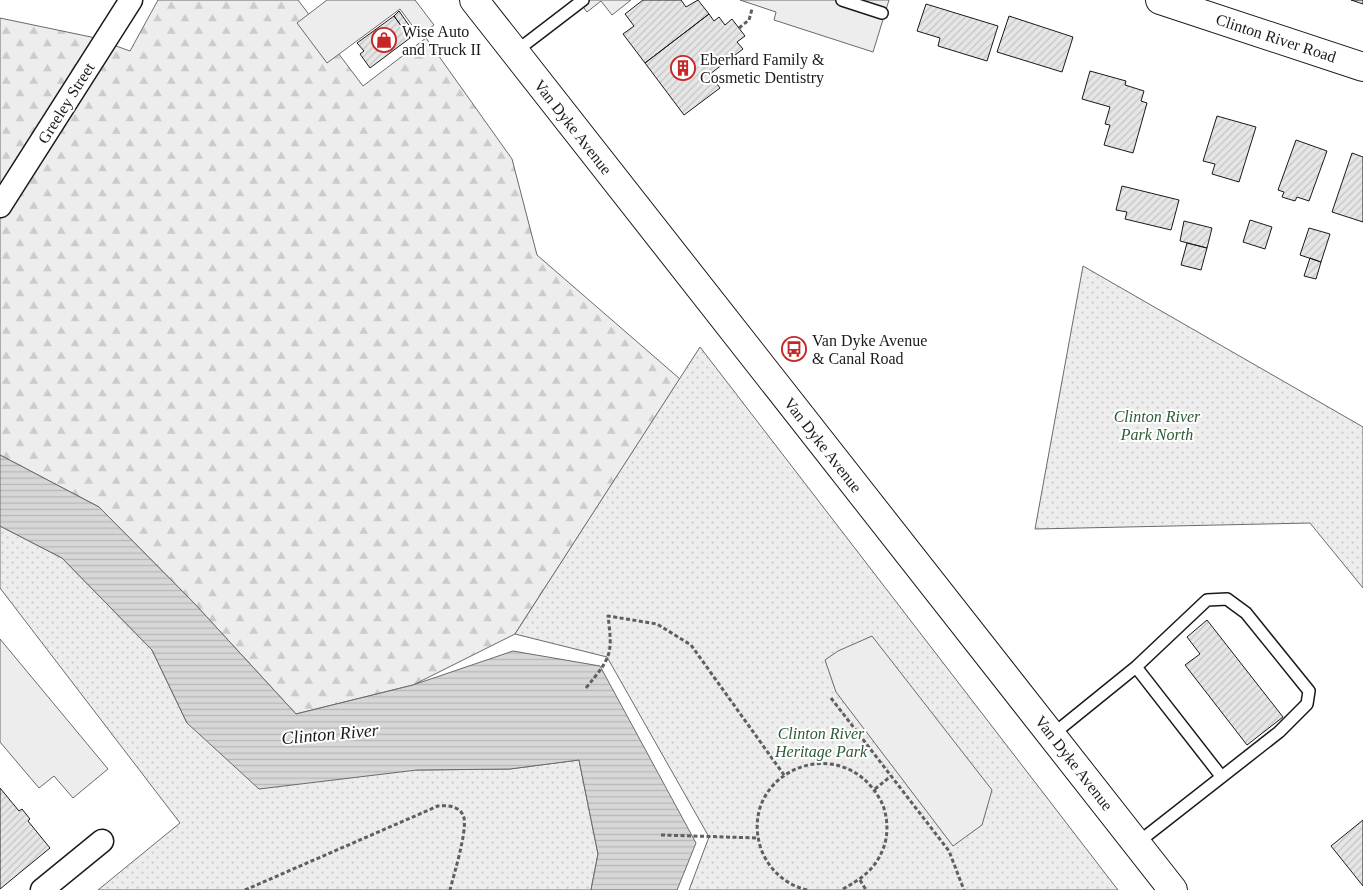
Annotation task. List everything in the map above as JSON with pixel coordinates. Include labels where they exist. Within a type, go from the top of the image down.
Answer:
[{"type":"main road","name":"Van Dyke Avenue","points":[[474,0],[1173,890]]},
{"type":"main road","name":"Clinton River Road","points":[[1160,0],[1363,67]]},
{"type":"street","name":"Greeley Street","points":[[0,206],[131,0]]},
{"type":"street","points":[[42,890],[102,842]]},
{"type":"lane","points":[[515,52],[583,0]]},
{"type":"lane","points":[[842,0],[882,13]]},
{"type":"lane","points":[[1052,735],[1136,667],[1206,600],[1227,599],[1246,613],[1309,692],[1307,704],[1279,732],[1136,844]]},
{"type":"lane","points":[[1136,667],[1221,776]]},
{"type":"path","points":[[739,28],[749,20],[752,9]]},
{"type":"path","points":[[586,688],[603,666],[612,647],[608,616],[657,624],[691,645],[784,775]]},
{"type":"path","points":[[831,698],[949,851],[964,890]]},
{"type":"path","points":[[807,890],[797,888],[779,876],[765,859],[758,838],[758,820],[762,803],[771,787],[784,775],[802,766],[822,763],[842,766],[860,774],[875,789],[884,807],[888,827],[884,848],[875,866],[860,880],[841,890]]},
{"type":"path","points":[[875,789],[891,776]]},
{"type":"path","points":[[245,890],[438,806],[448,805],[460,811],[464,817],[464,827],[450,890]]},
{"type":"path","points":[[661,835],[758,838]]},
{"type":"path","points":[[860,880],[866,890]]},
{"type":"green space","points":[[158,0],[298,0],[363,86],[426,38],[512,159],[537,255],[680,379],[515,634],[413,685],[296,714],[194,603],[99,507],[0,455],[0,18],[91,37],[130,51]]},
{"type":"green space","name":"Clinton River Park North","points":[[1083,266],[1363,427],[1363,588],[1310,523],[1035,529]]},
{"type":"green space","name":"Clinton River Heritage Park","points":[[700,347],[1118,890],[689,890],[709,837],[607,657],[515,634]]},
{"type":"green space","points":[[0,526],[62,558],[152,650],[187,723],[417,770],[509,769],[579,760],[598,854],[591,890],[98,890],[180,823],[0,588]]},
{"type":"shaded area","points":[[327,0],[415,0],[434,25],[420,36],[400,9],[327,63],[297,23]]},
{"type":"shaded area","points":[[578,0],[631,0],[612,15],[601,1],[587,12]]},
{"type":"shaded area","points":[[740,0],[889,0],[873,52],[774,20],[776,12]]},
{"type":"shaded area","points":[[872,636],[992,790],[982,825],[953,846],[836,692],[825,660],[838,651]]},
{"type":"shaded area","points":[[0,639],[108,769],[73,798],[54,776],[39,788],[0,742]]},
{"type":"water","name":"Clinton River","points":[[0,455],[99,507],[194,603],[296,714],[413,685],[513,651],[600,666],[696,843],[677,890],[591,890],[598,854],[579,760],[510,769],[417,770],[259,789],[187,723],[152,650],[62,558],[0,526]]},
{"type":"building","points":[[643,0],[681,0],[686,7],[698,0],[709,14],[645,63],[623,34],[634,26],[625,14]]},
{"type":"building","points":[[1351,0],[1363,0],[1363,4]]},
{"type":"building","points":[[926,4],[998,26],[987,61],[938,46],[940,38],[917,31]]},
{"type":"building","points":[[399,11],[415,34],[410,38],[394,16]]},
{"type":"building","name":"Eberhard Family & Cosmetic Dentistry","points":[[709,14],[714,21],[719,17],[725,25],[732,19],[745,36],[737,42],[743,49],[710,74],[720,88],[684,115],[645,63]]},
{"type":"building","name":"Wise Auto and Truck II","points":[[394,16],[410,38],[370,68],[360,54],[364,51],[357,43]]},
{"type":"building","points":[[1009,16],[1073,37],[1062,72],[997,52]]},
{"type":"building","points":[[1090,71],[1126,81],[1125,85],[1144,91],[1141,101],[1147,103],[1133,153],[1104,145],[1110,125],[1105,124],[1110,107],[1082,99]]},
{"type":"building","points":[[1217,116],[1256,127],[1239,182],[1212,174],[1215,164],[1203,161]]},
{"type":"building","points":[[1296,140],[1327,151],[1309,201],[1297,197],[1295,201],[1282,197],[1284,192],[1278,190]]},
{"type":"building","points":[[1352,153],[1363,157],[1363,222],[1332,212]]},
{"type":"building","points":[[1122,186],[1179,200],[1171,230],[1125,219],[1127,212],[1116,210]]},
{"type":"building","points":[[1250,220],[1272,227],[1265,249],[1243,242]]},
{"type":"building","points":[[1184,221],[1212,228],[1207,248],[1180,241]]},
{"type":"building","points":[[1309,228],[1330,234],[1321,262],[1300,255]]},
{"type":"building","points":[[1187,243],[1207,248],[1201,270],[1181,265]]},
{"type":"building","points":[[1310,258],[1321,262],[1316,279],[1304,276]]},
{"type":"building","points":[[1207,620],[1283,717],[1247,745],[1185,665],[1200,654],[1187,637]]},
{"type":"building","points":[[0,788],[19,811],[22,809],[30,819],[28,821],[50,848],[0,889]]},
{"type":"building","points":[[1363,820],[1363,886],[1331,846]]},
{"type":"place","name":"Wise Auto and Truck II","points":[[384,40]]},
{"type":"place","name":"Eberhard Family & Cosmetic Dentistry","points":[[683,68]]},
{"type":"place","name":"Van Dyke Avenue & Canal Road","points":[[794,349]]}]
